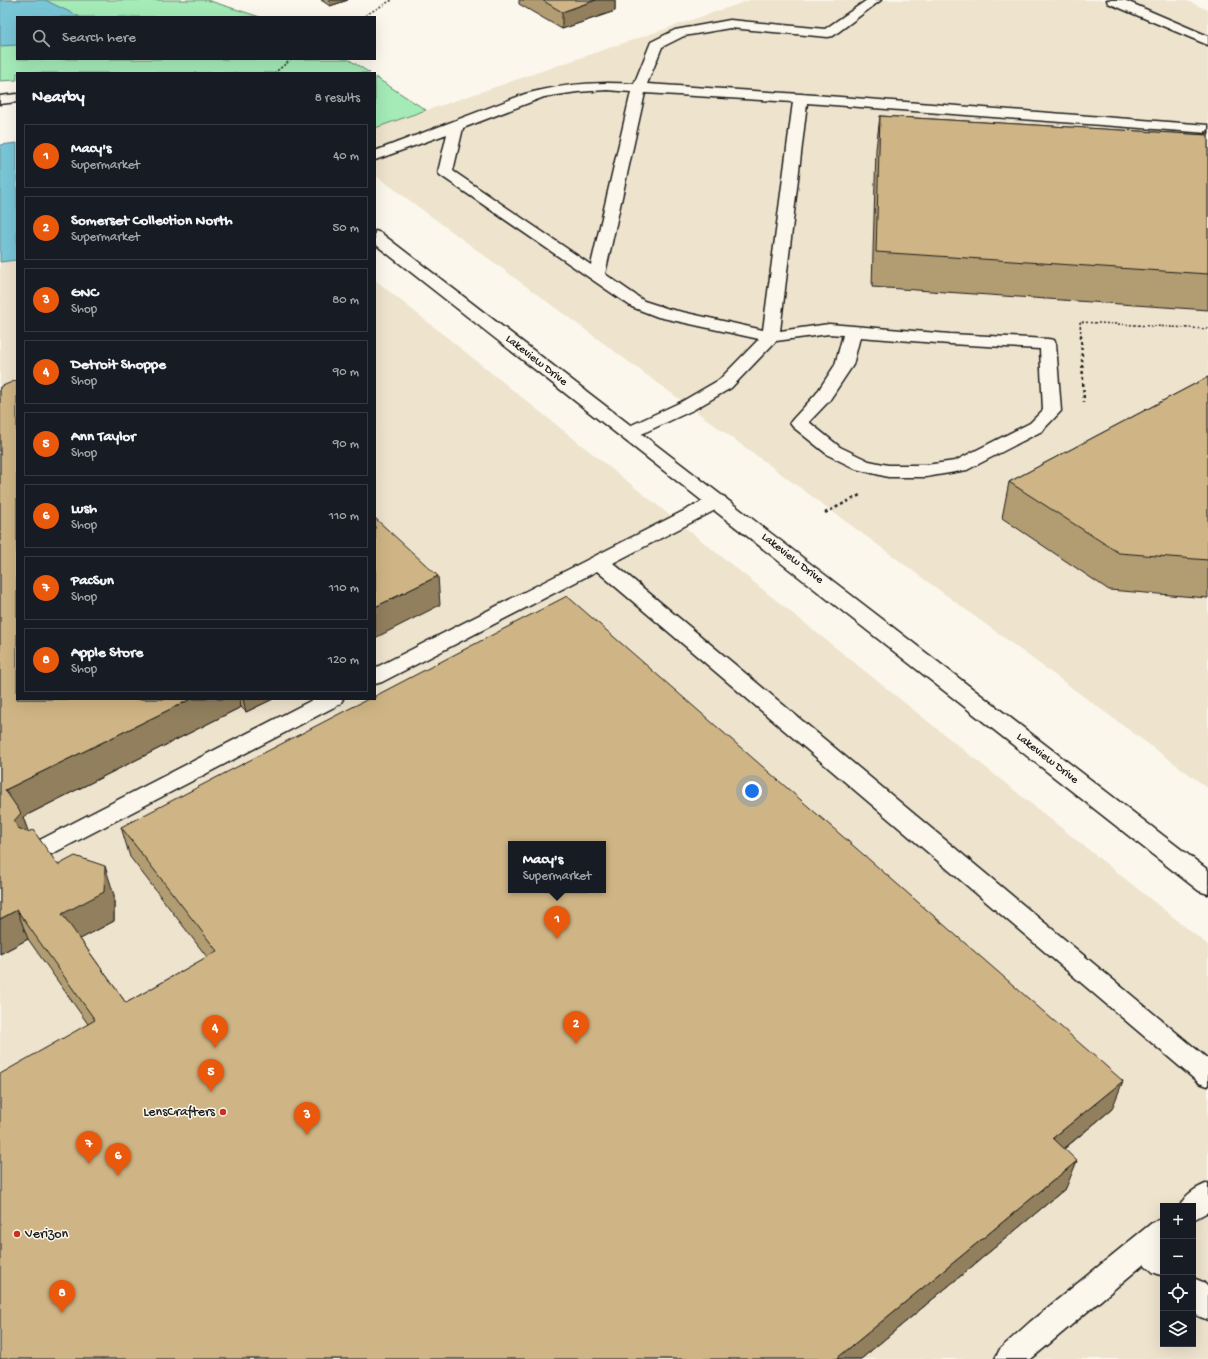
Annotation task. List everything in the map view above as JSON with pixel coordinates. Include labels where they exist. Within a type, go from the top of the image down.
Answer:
[{"type":"street","points":[[0,100],[16,98]]},
{"type":"street","name":"Lakeview Drive","points":[[376,237],[718,501],[1208,884]]},
{"type":"lane","points":[[597,276],[639,88],[656,45],[680,33],[730,24],[828,33],[875,0]]},
{"type":"lane","points":[[1114,0],[1208,41]]},
{"type":"lane","points":[[376,156],[530,97],[556,89],[580,86],[608,86],[802,98],[1208,129]]},
{"type":"lane","points":[[629,433],[687,406],[725,384],[771,337],[797,118],[802,98]]},
{"type":"lane","points":[[456,125],[446,172],[638,304],[664,313],[771,337],[829,329],[1048,344],[1052,411],[1036,427],[960,466],[926,471],[888,471],[863,465],[834,450],[799,423],[823,397],[844,365],[853,331]]},
{"type":"lane","points":[[376,676],[718,501]]},
{"type":"lane","points":[[599,562],[1208,1074]]},
{"type":"lane","points":[[38,851],[330,700]]},
{"type":"lane","points":[[1196,1206],[1208,1196]]},
{"type":"lane","points":[[1010,1359],[1040,1332],[1157,1247]]},
{"type":"lane","points":[[1196,1295],[1208,1306]]},
{"type":"path","points":[[364,16],[392,0]]},
{"type":"path","points":[[275,72],[291,60]]},
{"type":"shaded area","points":[[750,0],[1185,0],[1208,10],[1208,788],[376,176],[376,128]]},
{"type":"shaded area","points":[[16,254],[16,700],[376,700],[376,281],[1208,945],[1208,1359],[0,1359],[0,260]]},
{"type":"green space","points":[[0,0],[207,0],[257,16],[16,16],[16,60],[350,60],[368,72],[16,72],[16,80],[0,81]]},
{"type":"green space","points":[[376,78],[426,110],[376,128]]},
{"type":"water","points":[[0,0],[45,0],[78,16],[16,16],[16,45],[0,46]]},
{"type":"water","points":[[16,143],[16,260],[0,262],[0,145]]},
{"type":"building","points":[[542,0],[596,0],[562,12]]},
{"type":"building","points":[[880,116],[1207,135],[1206,131],[1208,131],[1208,274],[876,252]]},
{"type":"building","points":[[1208,377],[1208,560],[1119,553],[1009,482]]},
{"type":"building","points":[[16,380],[16,700],[189,700],[5,790],[21,813],[14,821],[18,828],[27,832],[33,830],[58,865],[75,856],[105,866],[104,892],[62,914],[126,1003],[217,951],[121,827],[366,700],[376,700],[376,695],[567,596],[1123,1081],[1053,1138],[1077,1161],[836,1359],[0,1359],[0,1074],[95,1020],[17,910],[0,919],[0,387]]},
{"type":"building","points":[[376,519],[438,576],[376,607]]},
{"type":"place","name":"Macy's","points":[[557,939]]},
{"type":"place","name":"Somerset Collection North","points":[[576,1044]]},
{"type":"place","name":"Detroit Shoppe","points":[[215,1048]]},
{"type":"place","name":"Ann Taylor","points":[[211,1092]]},
{"type":"place","name":"LensCrafters","points":[[223,1112]]},
{"type":"place","name":"GNC","points":[[307,1135]]},
{"type":"place","name":"PacSun","points":[[89,1164]]},
{"type":"place","name":"Lush","points":[[118,1176]]},
{"type":"place","name":"Verizon","points":[[17,1234]]},
{"type":"place","name":"Apple Store","points":[[62,1313]]}]
